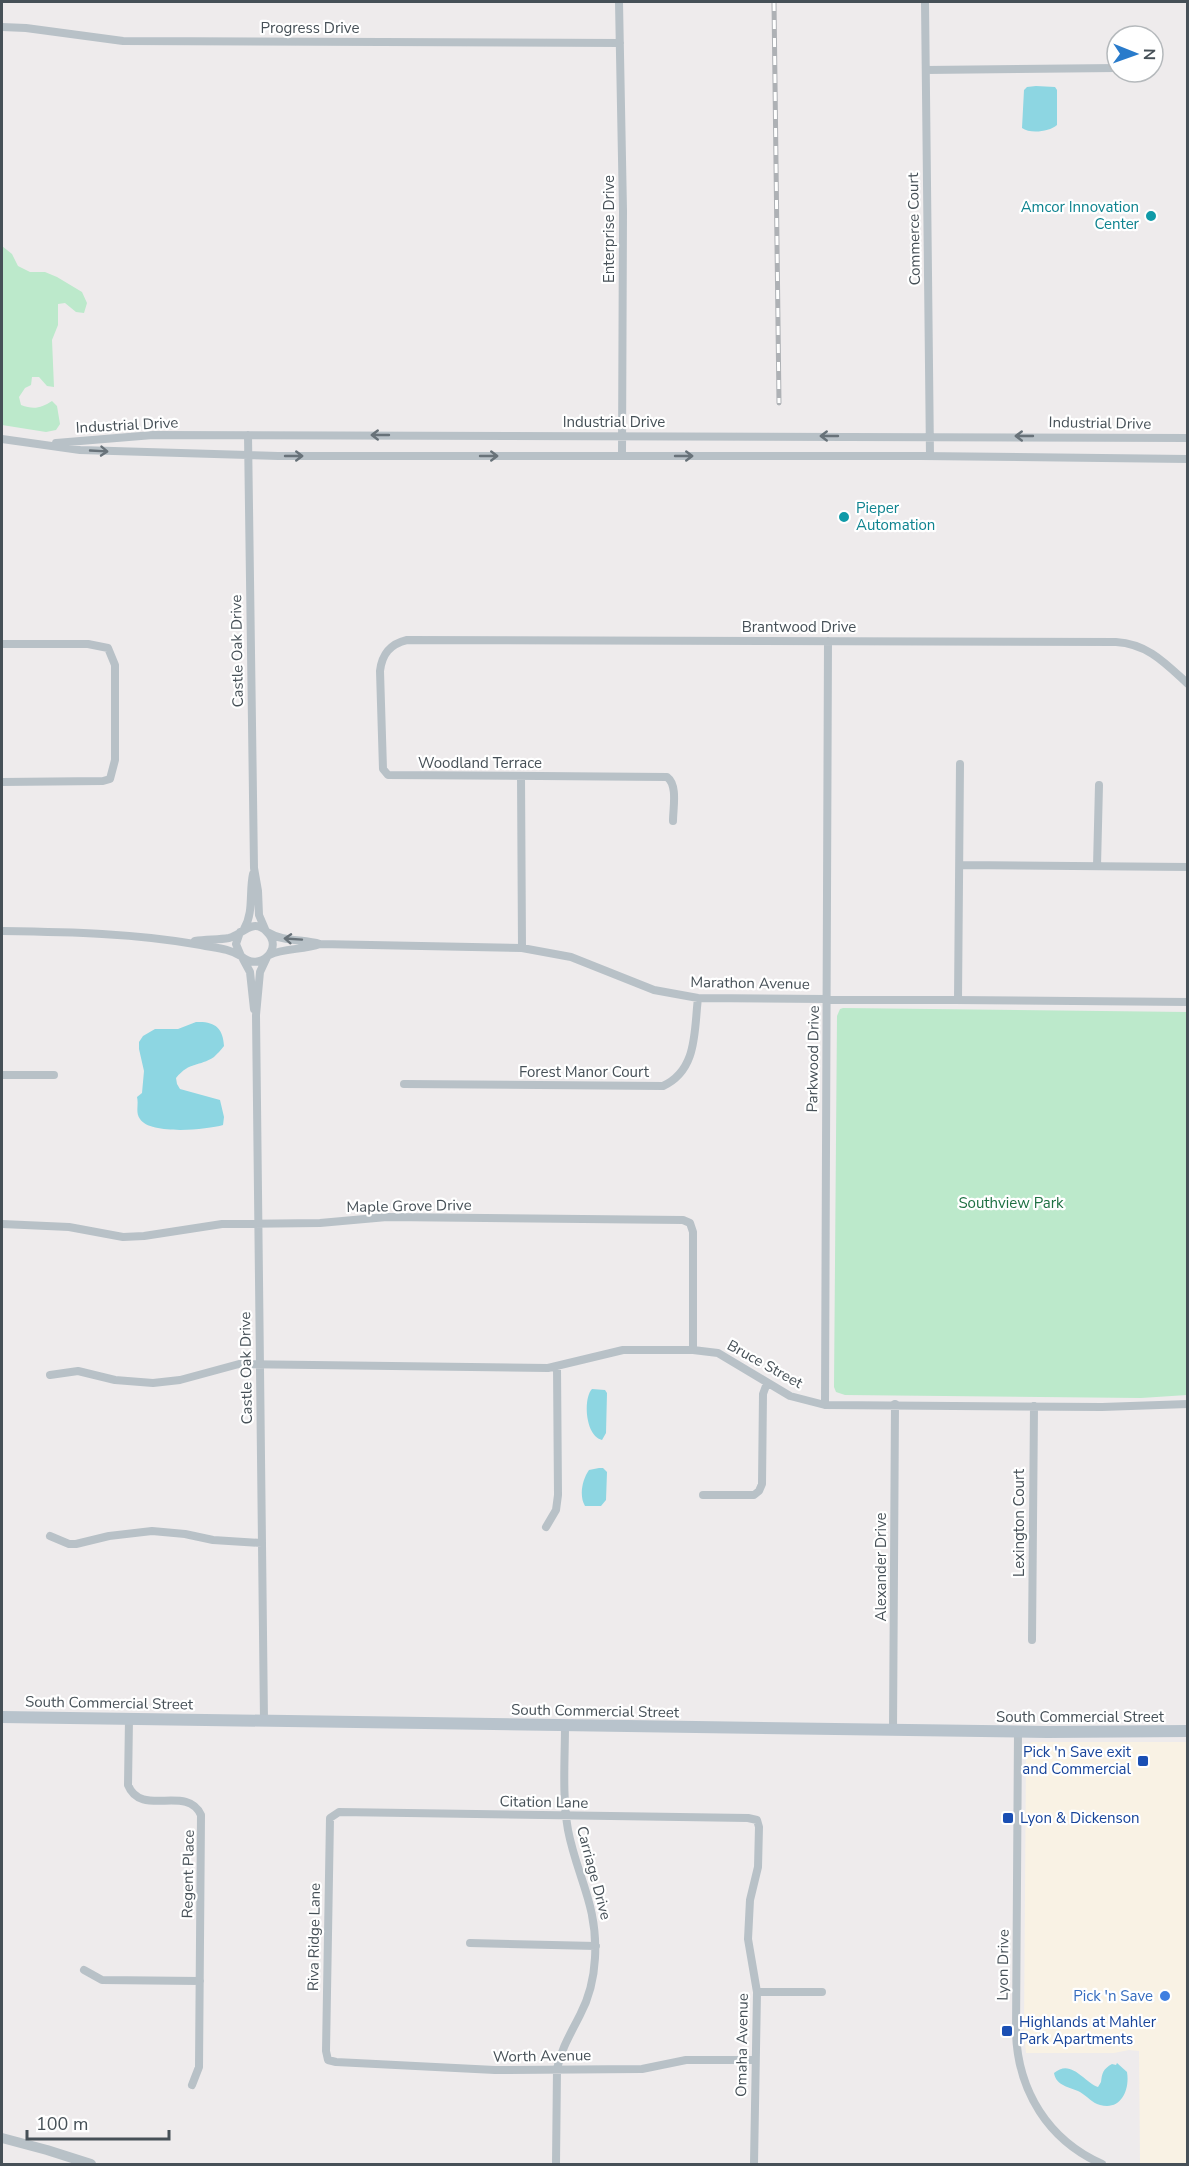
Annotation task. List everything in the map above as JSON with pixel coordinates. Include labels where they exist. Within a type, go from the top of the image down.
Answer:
[{"type":"main road","name":"South Commercial Street","points":[[2,1717],[1018,1732],[1188,1731]]},
{"type":"street","name":"Enterprise Drive","points":[[619,2],[623,312],[622,455]]},
{"type":"street","name":"Commerce Court","points":[[925,2],[930,456]]},
{"type":"street","name":"Progress Drive","points":[[2,27],[123,41],[620,43]]},
{"type":"street","points":[[926,70],[1105,68]]},
{"type":"street","name":"Industrial Drive","points":[[41,445],[144,435],[930,435],[1188,438]]},
{"type":"street","name":"Castle Oak Drive","points":[[248,435],[254,868],[259,915],[266,931]]},
{"type":"street","name":"Industrial Drive","points":[[2,440],[142,453],[248,455],[930,456],[1188,459]]},
{"type":"street","name":"Brantwood Drive","points":[[396,643],[407,640],[1127,643],[1155,654],[1188,684]]},
{"type":"street","name":"Parkwood Drive","points":[[825,1405],[828,641]]},
{"type":"street","name":"Woodland Terrace","points":[[396,643],[384,655],[380,670],[384,772],[393,777],[667,777],[671,780],[673,788],[673,821]]},
{"type":"street","points":[[2,644],[88,644],[108,648],[115,665],[115,760],[110,779],[93,782],[2,782]]},
{"type":"street","points":[[958,999],[960,764]]},
{"type":"street","points":[[521,776],[522,948]]},
{"type":"street","points":[[1097,866],[1099,785]]},
{"type":"street","points":[[960,865],[1188,867]]},
{"type":"street","name":"Castle Oak Drive","points":[[242,931],[250,914],[250,885],[254,868]]},
{"type":"street","points":[[2,931],[68,932],[192,942],[228,949],[255,962],[268,956],[272,943],[266,931],[255,926],[227,938],[192,942]]},
{"type":"street","points":[[242,931],[236,944],[242,957]]},
{"type":"street","name":"Marathon Avenue","points":[[266,931],[281,938],[308,940],[320,944],[522,948],[571,957],[654,990],[698,998],[1188,1002]]},
{"type":"street","name":"Marathon Avenue","points":[[268,956],[281,950],[307,949],[320,944]]},
{"type":"street","name":"Castle Oak Drive","points":[[264,1721],[256,1015],[260,972],[268,956]]},
{"type":"street","name":"Castle Oak Drive","points":[[242,957],[250,972],[256,1015]]},
{"type":"street","name":"Forest Manor Court","points":[[404,1084],[663,1086],[678,1077],[688,1063],[693,1046],[698,998]]},
{"type":"street","points":[[2,1075],[54,1075]]},
{"type":"street","name":"Maple Grove Drive","points":[[2,1224],[69,1227],[123,1237],[222,1224],[320,1223],[387,1217],[687,1221],[692,1226],[693,1232],[693,1350]]},
{"type":"street","name":"Bruce Street","points":[[50,1374],[78,1371],[116,1380],[153,1383],[194,1377],[231,1365],[548,1368],[623,1350],[693,1350],[718,1353],[790,1396],[825,1405],[1136,1407],[1188,1404]]},
{"type":"street","points":[[546,1527],[556,1510],[558,1495],[557,1367]]},
{"type":"street","points":[[703,1495],[754,1495],[759,1491],[762,1484],[763,1394],[767,1383]]},
{"type":"street","name":"Alexander Drive","points":[[893,1730],[895,1404]]},
{"type":"street","name":"Lexington Court","points":[[1032,1640],[1034,1406]]},
{"type":"street","points":[[50,1536],[69,1544],[108,1536],[152,1531],[185,1534],[213,1540],[262,1543]]},
{"type":"street","name":"Regent Place","points":[[129,1719],[128,1785],[131,1791],[140,1799],[188,1801],[196,1806],[201,1815],[199,2067],[192,2085]]},
{"type":"street","name":"Carriage Drive","points":[[556,2164],[557,2069],[560,2056],[592,1981],[596,1946],[592,1911],[571,1843],[566,1816],[565,1725]]},
{"type":"street","name":"Lyon Drive","points":[[1018,1732],[1016,2032],[1018,2062],[1028,2091],[1042,2117],[1068,2144],[1102,2164]]},
{"type":"street","name":"Citation Lane","points":[[332,1815],[339,1812],[748,1818],[757,1820]]},
{"type":"street","name":"Riva Ridge Lane","points":[[328,2060],[326,2051],[329,1822],[332,1815]]},
{"type":"street","name":"Omaha Avenue","points":[[754,2164],[757,1992],[748,1939],[749,1908],[758,1867],[759,1827],[757,1820]]},
{"type":"street","points":[[470,1943],[596,1946]]},
{"type":"street","points":[[84,1970],[102,1980],[200,1981]]},
{"type":"street","points":[[757,1992],[822,1992]]},
{"type":"street","name":"Worth Avenue","points":[[328,2060],[469,2070],[642,2069],[686,2060],[756,2060]]},
{"type":"street","points":[[2,2138],[91,2164]]},
{"type":"shaded area","points":[[1032,1742],[1187,1742],[1187,2164],[1140,2164],[1139,2051],[1026,2053],[1024,2032],[1026,1756],[1028,1745]]},
{"type":"green space","points":[[2,246],[12,254],[18,266],[30,272],[45,272],[57,277],[82,292],[87,303],[84,313],[76,312],[65,303],[58,304],[58,325],[52,340],[54,387],[47,386],[39,377],[32,377],[31,385],[25,388],[19,397],[21,405],[34,408],[52,401],[57,406],[60,424],[56,430],[46,432],[2,425]]},
{"type":"green space","name":"Southview Park","points":[[843,1008],[1187,1012],[1187,1395],[1141,1398],[845,1395],[836,1392],[834,1387],[837,1016]]},
{"type":"water","points":[[1027,87],[1055,87],[1057,90],[1057,125],[1045,131],[1034,132],[1022,128],[1024,90]]},
{"type":"water","points":[[196,1022],[213,1024],[217,1027],[222,1035],[224,1046],[214,1057],[181,1073],[176,1078],[177,1084],[180,1089],[220,1100],[224,1117],[223,1125],[179,1130],[146,1124],[140,1119],[137,1111],[137,1097],[142,1093],[144,1071],[139,1042],[143,1036],[155,1029],[178,1029]]},
{"type":"water","points":[[592,1389],[605,1390],[607,1393],[606,1433],[602,1440],[592,1432],[587,1416],[587,1400]]},
{"type":"water","points":[[599,1468],[607,1472],[606,1500],[601,1506],[585,1506],[582,1488],[585,1478],[589,1470]]},
{"type":"water","points":[[1117,2063],[1127,2072],[1128,2079],[1122,2098],[1114,2105],[1097,2104],[1080,2092],[1064,2086],[1054,2073],[1066,2068],[1077,2072],[1098,2087],[1105,2070]]},
{"type":"railway","points":[[774,2],[779,403]]},
{"type":"place","name":"Amcor Innovation Center","points":[[1151,216]]},
{"type":"place","name":"Pieper Automation","points":[[844,517]]},
{"type":"place","name":"Pick 'n Save exit and Commercial","points":[[1143,1761]]},
{"type":"place","name":"Lyon & Dickenson","points":[[1008,1818]]},
{"type":"place","name":"Pick 'n Save","points":[[1165,1996]]},
{"type":"place","name":"Highlands at Mahler Park Apartments","points":[[1007,2031]]}]
